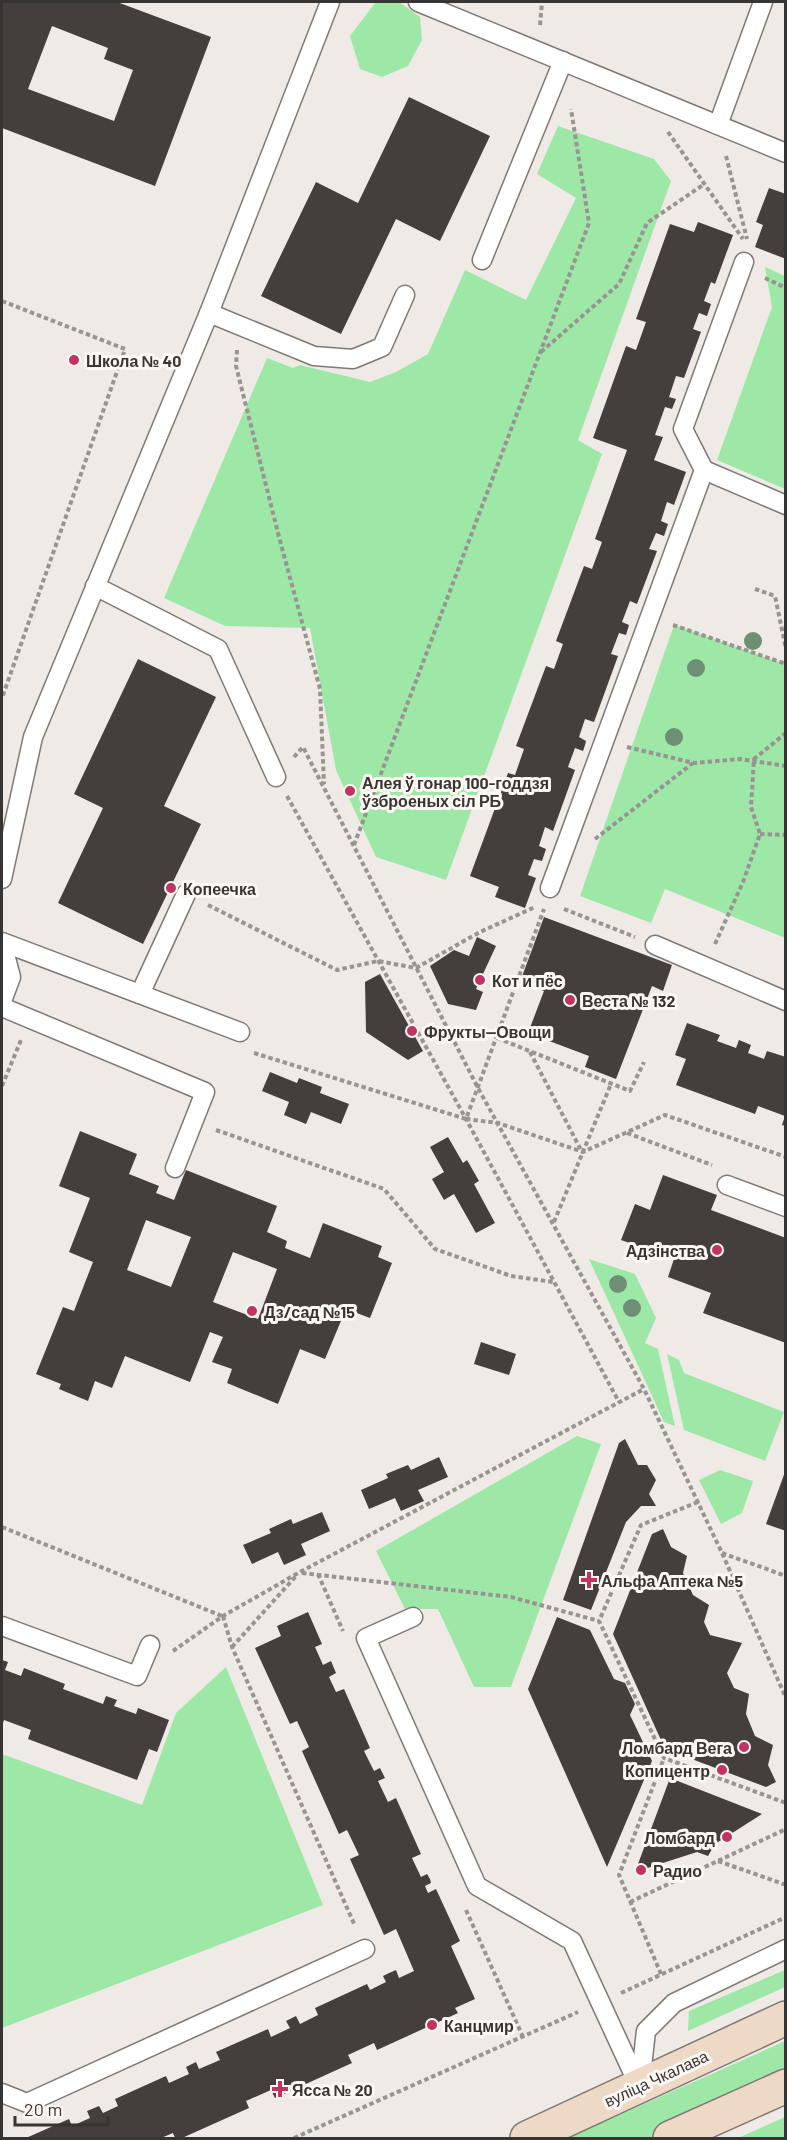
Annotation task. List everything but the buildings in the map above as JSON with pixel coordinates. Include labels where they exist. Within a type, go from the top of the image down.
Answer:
[{"type":"main road","name":"вуліца Чкалава","points":[[527,2139],[786,2018]]},
{"type":"main road","points":[[670,2139],[786,2086]]},
{"type":"lane","points":[[2,879],[33,737],[209,313],[330,2]]},
{"type":"lane","points":[[418,2],[786,153]]},
{"type":"lane","points":[[718,125],[763,2]]},
{"type":"lane","points":[[482,260],[563,61]]},
{"type":"lane","points":[[744,262],[683,429],[704,470],[786,505]]},
{"type":"lane","points":[[209,313],[314,356],[353,359],[382,347],[405,294]]},
{"type":"lane","points":[[548,895],[704,470]]},
{"type":"lane","points":[[95,586],[218,649],[276,777]]},
{"type":"lane","points":[[140,994],[186,894]]},
{"type":"lane","points":[[2,943],[240,1032]]},
{"type":"lane","points":[[2,943],[11,976],[2,1001]]},
{"type":"lane","points":[[655,945],[786,1001]]},
{"type":"lane","points":[[2,1007],[205,1092],[175,1168]]},
{"type":"lane","points":[[725,1177],[786,1207]]},
{"type":"lane","points":[[413,1617],[366,1638],[477,1886],[572,1941],[639,2086]]},
{"type":"lane","points":[[2,1626],[138,1676],[150,1645]]},
{"type":"lane","points":[[2,2093],[27,2103],[365,1949]]},
{"type":"lane","points":[[639,2086],[646,2031],[674,2003],[786,1950]]},
{"type":"path","points":[[354,846],[589,223],[563,61]]},
{"type":"path","points":[[641,94],[750,247],[718,125]]},
{"type":"path","points":[[540,352],[619,284],[647,223],[704,185]]},
{"type":"path","points":[[761,276],[786,288]]},
{"type":"path","points":[[2,301],[125,349],[2,698]]},
{"type":"path","points":[[239,325],[236,366],[320,689],[324,788]]},
{"type":"path","points":[[755,589],[775,596],[786,649]]},
{"type":"path","points":[[650,617],[786,664]]},
{"type":"path","points":[[705,966],[742,882],[760,834],[751,807],[754,759],[786,733]]},
{"type":"path","points":[[604,741],[694,763],[754,759],[786,766]]},
{"type":"path","points":[[619,1402],[466,1119],[276,777],[303,747],[478,1088],[644,1389],[722,1552],[786,1698]]},
{"type":"path","points":[[558,867],[694,763]]},
{"type":"path","points":[[760,834],[786,835]]},
{"type":"path","points":[[186,894],[337,970],[378,962],[416,968],[548,895]]},
{"type":"path","points":[[548,895],[655,945]]},
{"type":"path","points":[[478,1088],[548,895]]},
{"type":"path","points":[[497,1038],[630,1091],[644,1062]]},
{"type":"path","points":[[529,1051],[583,1152]]},
{"type":"path","points":[[554,1223],[611,1083]]},
{"type":"path","points":[[466,1119],[498,1123],[583,1152],[665,1114],[786,1157]]},
{"type":"path","points":[[193,1122],[384,1189],[435,1249],[511,1276],[554,1282]]},
{"type":"path","points":[[626,1132],[725,1177]]},
{"type":"path","points":[[138,1676],[223,1616],[300,1572],[644,1389]]},
{"type":"path","points":[[698,1502],[641,1525],[599,1621],[664,1758],[786,1803]]},
{"type":"path","points":[[2,1527],[223,1616]]},
{"type":"path","points":[[722,1552],[786,1576]]},
{"type":"path","points":[[300,1572],[511,1597],[599,1621]]},
{"type":"path","points":[[232,1647],[300,1572]]},
{"type":"path","points":[[223,1616],[232,1647],[365,1949]]},
{"type":"path","points":[[662,1974],[619,1875],[664,1758]]},
{"type":"path","points":[[630,1902],[786,1829]]},
{"type":"path","points":[[718,1861],[786,1885]]},
{"type":"path","points":[[294,2139],[786,1917]]},
{"type":"green space","points":[[399,2],[420,17],[422,40],[408,66],[382,77],[360,69],[350,36],[375,3]]},
{"type":"green space","points":[[558,126],[654,159],[671,181],[578,440],[602,454],[446,880],[376,857],[336,770],[310,628],[225,626],[164,598],[267,358],[293,368],[300,365],[370,382],[396,372],[428,354],[465,270],[526,300],[576,198],[537,174]]},
{"type":"green space","points":[[765,267],[785,276],[785,489],[717,460],[772,307]]},
{"type":"green space","points":[[674,625],[785,664],[785,938],[665,889],[651,923],[580,896]]},
{"type":"green space","points":[[589,1259],[635,1274],[656,1318],[645,1343],[658,1349],[675,1426],[664,1422]]},
{"type":"green space","points":[[667,1354],[679,1360],[684,1373],[784,1412],[765,1461],[684,1430]]},
{"type":"green space","points":[[577,1436],[601,1444],[511,1687],[474,1687],[438,1609],[405,1609],[376,1551]]},
{"type":"green space","points":[[720,1470],[753,1481],[742,1513],[721,1524],[699,1480]]},
{"type":"green space","points":[[226,1667],[323,1905],[2,2028],[2,1754],[142,1805],[176,1713]]},
{"type":"green space","points":[[785,1970],[785,1987],[688,2031],[689,2011]]},
{"type":"green space","points":[[785,2041],[785,2079],[654,2138],[568,2138]]},
{"type":"green space","points":[[785,2117],[785,2138],[738,2138]]},
{"type":"place","name":"Школа № 40","points":[[74,360]]},
{"type":"place","name":"Алея ў гонар 100-годдзя ўзброеных сіл РБ","points":[[350,791]]},
{"type":"place","name":"Копеечка","points":[[171,888]]},
{"type":"place","name":"Кот и пёс","points":[[480,980]]},
{"type":"place","name":"Веста № 132","points":[[570,1000]]},
{"type":"place","name":"Фрукты--Овощи","points":[[412,1031]]},
{"type":"place","name":"Адзінства","points":[[717,1250]]},
{"type":"place","name":"Дз/сад №15","points":[[252,1311]]},
{"type":"place","name":"Альфа Аптека №5","points":[[589,1580]]},
{"type":"place","name":"Ломбард Вега","points":[[744,1747]]},
{"type":"place","name":"Копицентр","points":[[722,1770]]},
{"type":"place","name":"Ломбард","points":[[727,1837]]},
{"type":"place","name":"Радио","points":[[641,1870]]},
{"type":"place","name":"Канцмир","points":[[432,2025]]},
{"type":"place","name":"Ясса № 20","points":[[280,2089]]}]
